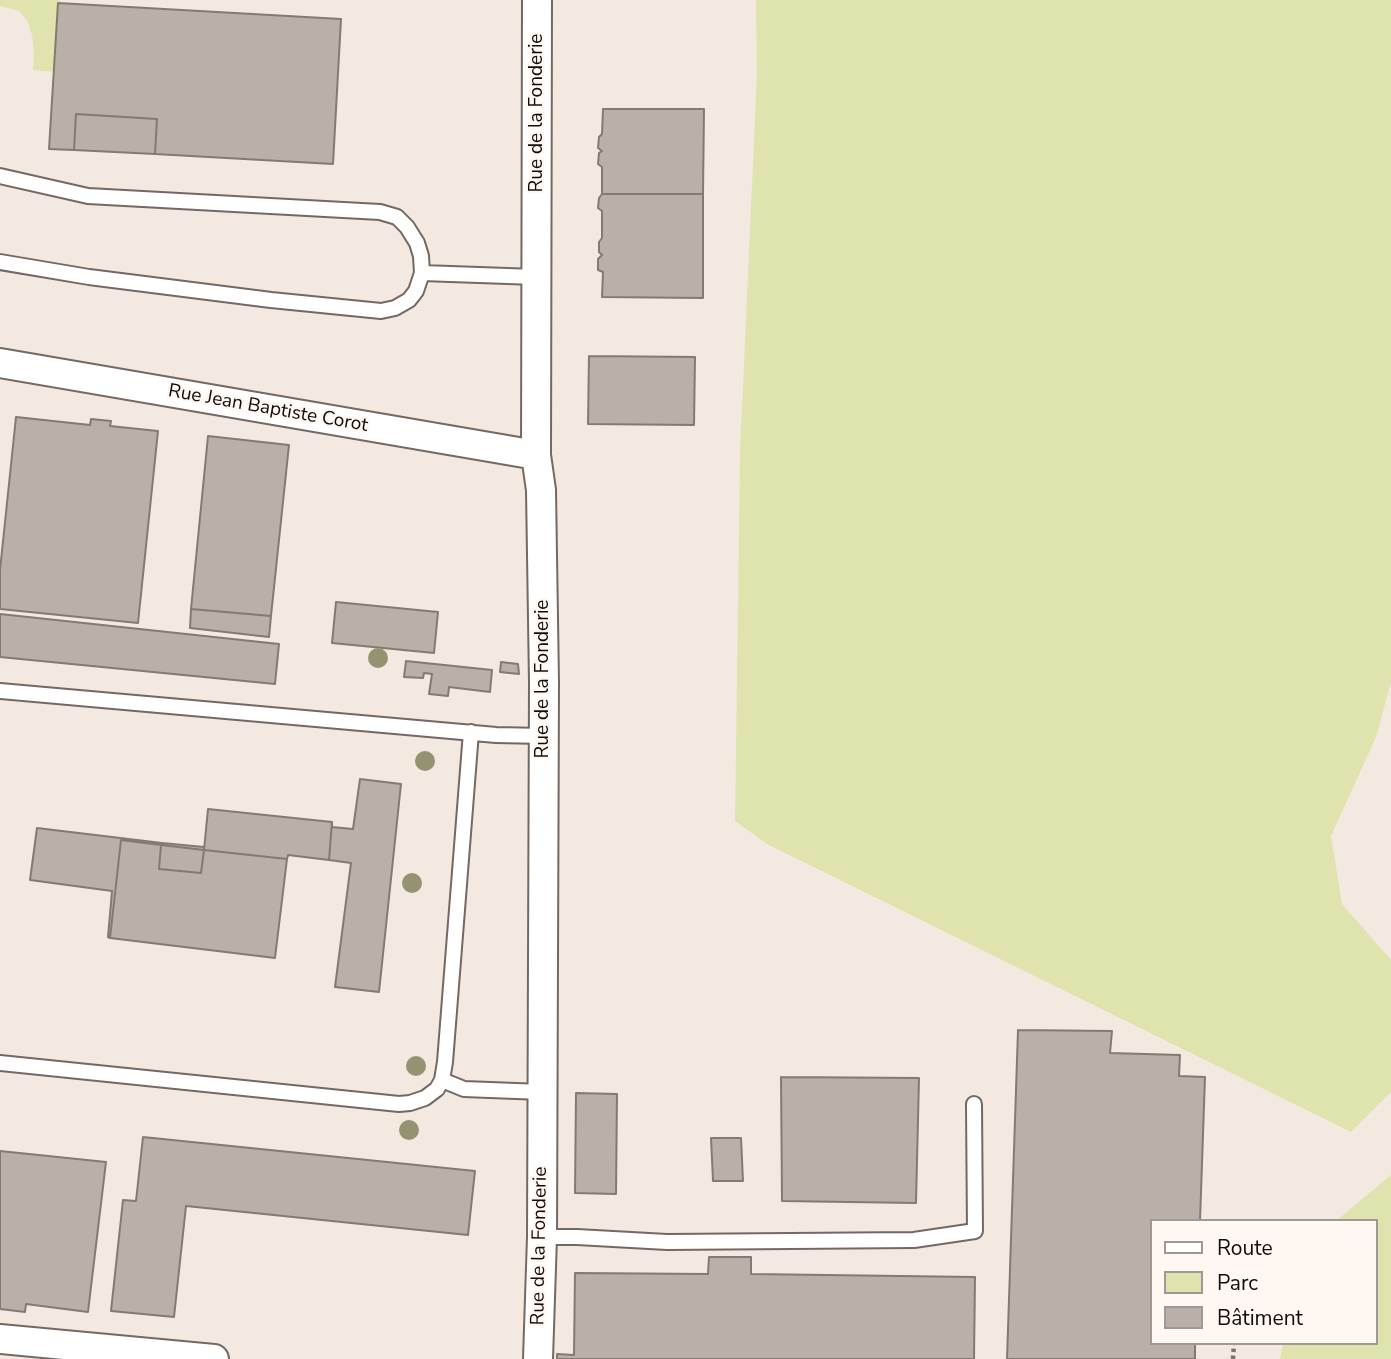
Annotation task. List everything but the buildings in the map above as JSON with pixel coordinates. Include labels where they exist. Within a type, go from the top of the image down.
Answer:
[{"type":"street","name":"Rue de la Fonderie","points":[[537,0],[536,455],[541,490],[544,736],[542,1237],[538,1359]]},
{"type":"street","name":"Rue Jean Baptiste Corot","points":[[0,363],[536,455]]},
{"type":"street","points":[[0,1339],[214,1359]]},
{"type":"lane","points":[[0,176],[88,196],[380,212],[397,217],[407,227],[417,243],[422,273],[416,291],[409,300],[395,308],[381,311],[89,277],[0,262]]},
{"type":"lane","points":[[422,273],[536,277]]},
{"type":"lane","points":[[0,691],[471,733],[544,736]]},
{"type":"lane","points":[[0,1063],[398,1104],[425,1098],[437,1089],[446,1062],[471,733]]},
{"type":"lane","points":[[442,1080],[464,1089],[542,1092]]},
{"type":"lane","points":[[542,1237],[667,1242],[914,1240],[975,1231],[974,1104]]},
{"type":"green space","points":[[0,0],[60,0],[57,72],[33,70],[34,51],[28,22],[19,11],[0,6]]},
{"type":"green space","points":[[756,0],[1391,0],[1391,682],[1376,737],[1331,836],[1342,904],[1391,960],[1391,1092],[1351,1132],[767,844],[735,821],[740,453],[757,73]]},
{"type":"green space","points":[[1391,1175],[1391,1359],[1280,1359],[1283,1345],[1377,1345],[1377,1219],[1338,1219]]}]
